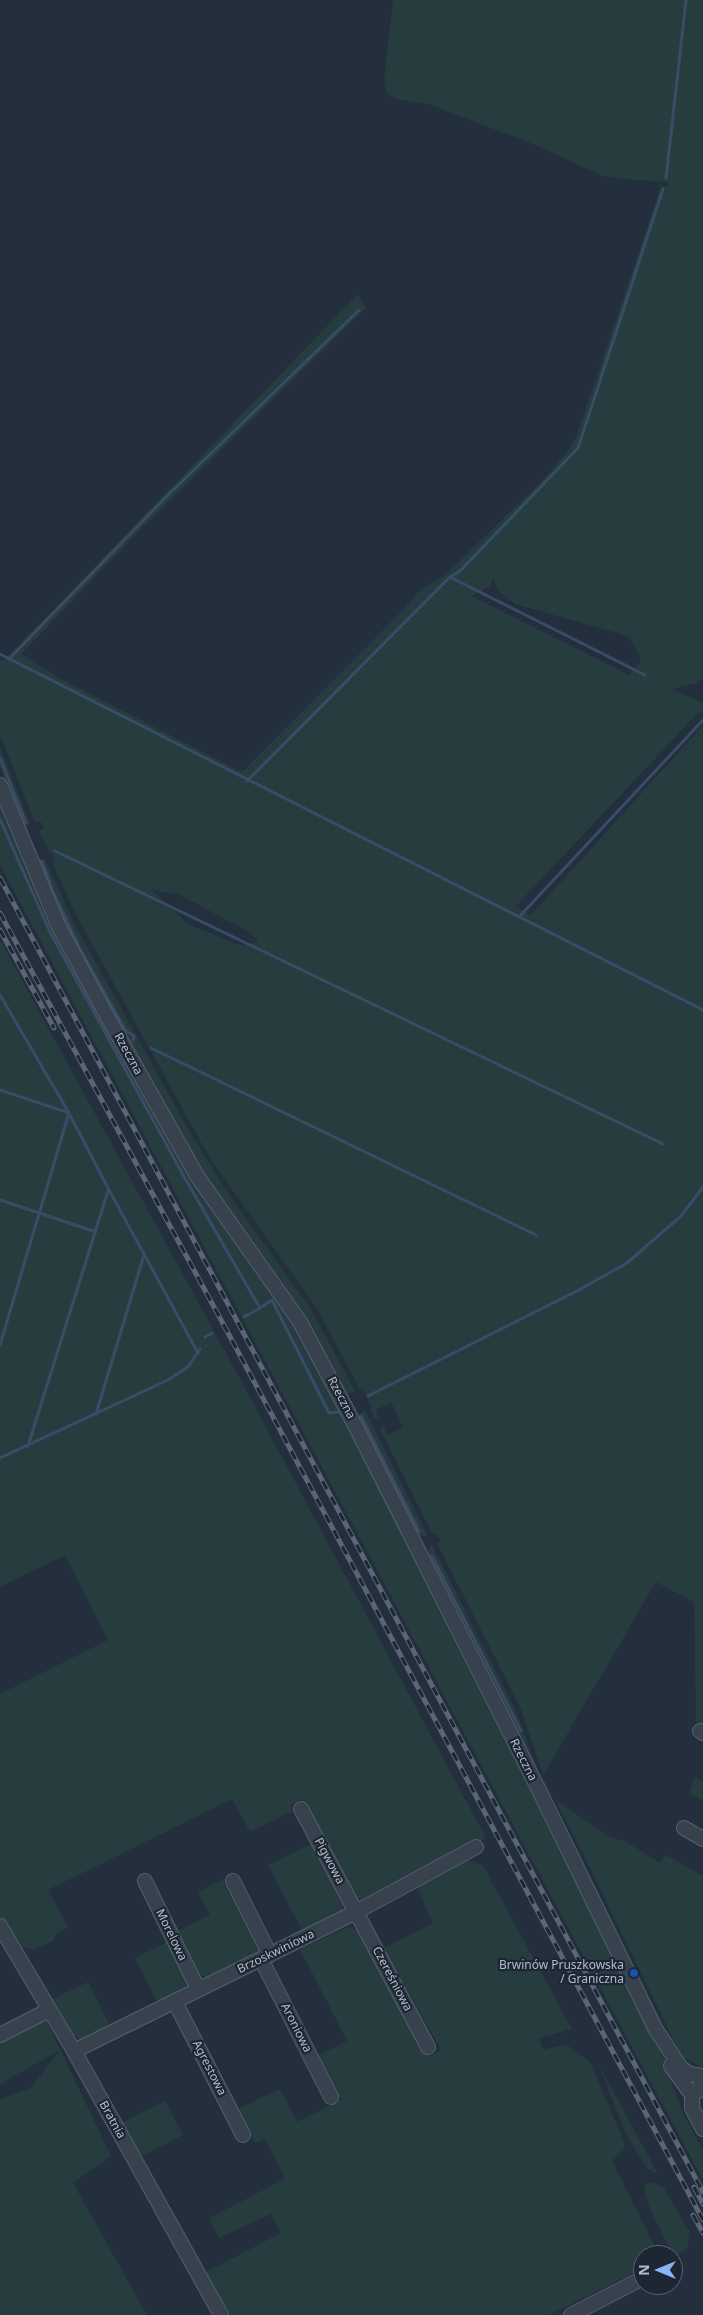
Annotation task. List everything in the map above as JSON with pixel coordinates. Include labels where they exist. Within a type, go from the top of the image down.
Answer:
[{"type":"street","name":"Rzeczna","points":[[0,784],[59,927],[197,1176],[300,1322],[358,1431],[655,2028],[665,2056],[696,2085]]},
{"type":"street","name":"Pigwowa","points":[[301,1809],[356,1912]]},
{"type":"street","points":[[684,1828],[703,1839]]},
{"type":"street","name":"Brzoskwiniowa","points":[[74,2051],[356,1912],[476,1847]]},
{"type":"street","name":"Morelowa","points":[[144,1881],[198,1989]]},
{"type":"street","name":"Aroniowa","points":[[233,1881],[331,2097]]},
{"type":"street","name":"Czereśniowa","points":[[356,1912],[428,2047]]},
{"type":"street","name":"Bratnia","points":[[0,1926],[74,2051],[221,2315]]},
{"type":"street","name":"Agrestowa","points":[[175,2002],[243,2135]]},
{"type":"street","points":[[0,2034],[49,2010]]},
{"type":"street","points":[[696,2085],[692,2108],[703,2129]]},
{"type":"street","points":[[571,2315],[633,2283]]},
{"type":"green space","points":[[393,0],[703,0],[703,678],[697,683],[672,689],[703,703],[703,714],[700,711],[516,906],[531,915],[703,725],[703,1726],[696,1722],[694,1602],[656,1582],[543,1775],[521,1709],[437,1543],[440,1541],[436,1533],[433,1535],[380,1429],[383,1425],[387,1435],[403,1427],[391,1402],[376,1410],[379,1418],[374,1418],[370,1409],[372,1408],[363,1388],[360,1389],[316,1307],[209,1157],[73,909],[52,862],[55,863],[51,853],[39,831],[44,828],[41,822],[35,823],[0,734],[0,660],[3,660],[20,644],[358,294],[366,308],[148,522],[21,654],[59,678],[242,772],[404,609],[420,590],[444,576],[542,481],[568,451],[576,437],[661,187],[666,187],[669,182],[603,176],[533,144],[428,104],[396,99],[387,94],[384,80]],"holes":[[[493,578],[499,592],[515,604],[628,636],[637,650],[641,661],[629,675],[471,596],[490,586]],[[151,889],[180,895],[249,932],[259,942],[241,946],[188,924]]]},
{"type":"green space","points":[[0,747],[30,824],[23,826],[0,767]]},
{"type":"green space","points":[[0,796],[58,936],[319,1364],[652,2030],[668,2066],[666,2068],[681,2109],[703,2151],[703,2180],[0,865]]},
{"type":"green space","points":[[45,860],[75,925],[188,1129],[227,1192],[310,1308],[355,1391],[346,1395],[306,1320],[283,1284],[222,1203],[188,1150],[61,918],[38,861]]},
{"type":"green space","points":[[0,940],[232,1364],[486,1838],[367,1901],[357,1898],[302,1799],[290,1805],[293,1811],[250,1832],[232,1799],[48,1890],[68,1927],[55,1934],[54,1940],[34,1950],[19,1946],[0,1916],[0,1694],[108,1640],[65,1555],[0,1587]]},
{"type":"green space","points":[[365,1411],[428,1537],[417,1535],[357,1416]]},
{"type":"green space","points":[[432,1545],[517,1713],[538,1773],[428,1558],[429,1548]]},
{"type":"green space","points":[[695,1777],[703,1782],[703,1801],[689,1793]]},
{"type":"green space","points":[[555,1799],[609,1837],[625,1841],[660,1863],[666,1855],[703,1876],[703,2067],[682,2057],[585,1855]]},
{"type":"green space","points":[[311,1844],[344,1904],[341,1913],[303,1932],[268,1865]]},
{"type":"green space","points":[[469,1860],[483,1866],[572,2029],[539,2038],[543,2050],[566,2044],[590,2062],[625,2144],[624,2149],[612,2161],[654,2245],[633,2245],[633,2273],[549,2315],[231,2315],[204,2273],[281,2233],[271,2214],[219,2238],[209,2218],[285,2179],[265,2139],[255,2143],[238,2109],[280,2089],[297,2122],[343,2099],[335,2096],[315,2057],[347,2041],[300,1949],[348,1927],[358,1930],[429,2057],[441,2050],[384,1948],[433,1923],[416,1884]]},
{"type":"green space","points":[[223,1879],[228,1892],[234,1894],[261,1946],[257,1955],[209,1978],[200,1976],[178,1931],[210,1915],[198,1892]]},
{"type":"green space","points":[[167,1942],[187,1981],[184,1991],[158,2003],[135,1958]]},
{"type":"green space","points":[[88,1982],[111,2027],[85,2040],[74,2037],[53,1999]]},
{"type":"green space","points":[[37,2020],[47,2022],[111,2156],[73,2183],[147,2315],[0,2315],[0,2099],[31,2088],[60,2050],[0,2085],[0,2039]]},
{"type":"green space","points":[[598,2063],[658,2174],[647,2168],[626,2134]]},
{"type":"green space","points":[[165,2101],[183,2135],[140,2157],[121,2123]]},
{"type":"green space","points":[[652,2182],[664,2188],[689,2231],[688,2247],[683,2251],[683,2245],[667,2245],[649,2206],[644,2189],[645,2184]]},
{"type":"waterway","points":[[666,178],[686,0]]},
{"type":"waterway","points":[[247,781],[450,577],[460,571],[578,448],[663,189]]},
{"type":"waterway","points":[[9,659],[167,496],[359,310]]},
{"type":"waterway","points":[[450,577],[645,675]]},
{"type":"waterway","points":[[0,654],[703,1010]]},
{"type":"waterway","points":[[519,917],[703,720]]},
{"type":"waterway","points":[[0,758],[26,823]]},
{"type":"waterway","points":[[0,819],[50,932],[187,1182],[260,1308],[272,1300],[329,1413],[338,1412]]},
{"type":"waterway","points":[[55,851],[663,1144]]},
{"type":"waterway","points":[[42,861],[53,892],[81,951],[126,1031],[134,1036],[133,1040]]},
{"type":"waterway","points":[[0,995],[69,1113],[198,1353]]},
{"type":"waterway","points":[[151,1048],[536,1235]]},
{"type":"waterway","points":[[0,1090],[69,1113],[0,1345]]},
{"type":"waterway","points":[[368,1396],[577,1291],[627,1263],[681,1216],[703,1187]]},
{"type":"waterway","points":[[28,1446],[108,1191]]},
{"type":"waterway","points":[[0,1200],[96,1232]]},
{"type":"waterway","points":[[96,1414],[144,1255]]},
{"type":"waterway","points":[[244,1317],[260,1308]]},
{"type":"waterway","points":[[205,1337],[212,1333]]},
{"type":"waterway","points":[[0,1458],[168,1380],[188,1367],[200,1349]]},
{"type":"waterway","points":[[361,1416],[419,1531]]},
{"type":"waterway","points":[[432,1556],[521,1731]]},
{"type":"railway","points":[[0,878],[703,2192]]},
{"type":"railway","points":[[0,913],[220,1318],[703,2220]]},
{"type":"railway","points":[[0,930],[54,1028]]},
{"type":"railway","points":[[694,2187],[703,2204]]},
{"type":"railway","points":[[693,2215],[703,2233]]},
{"type":"place","name":"Brwinów Pruszkowska / Graniczna","points":[[634,1973]]}]
